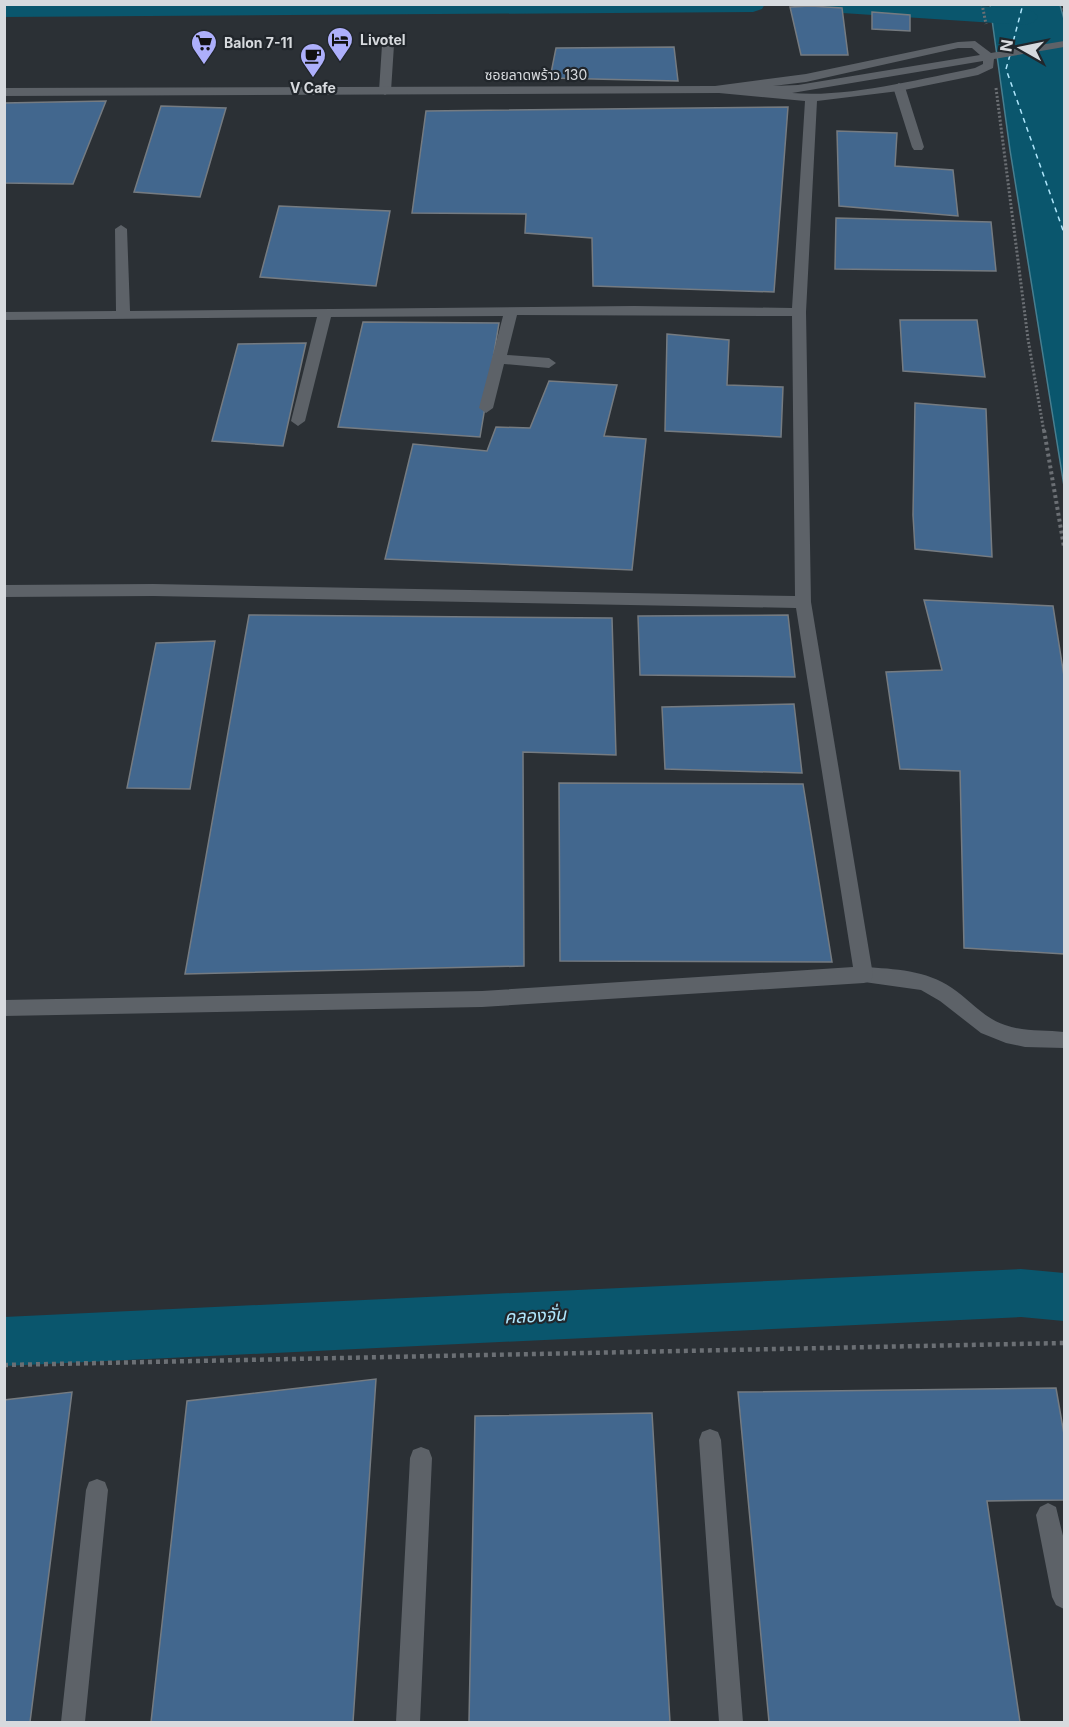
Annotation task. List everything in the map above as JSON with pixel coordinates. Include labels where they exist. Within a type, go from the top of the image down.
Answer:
[{"type":"street","points":[[716,89],[806,78],[958,45],[975,44],[988,56],[989,66],[978,71],[899,87],[804,94],[799,312],[803,602],[864,975]]},
{"type":"street","name":"ซอยลาดพร้าว 130","points":[[4,92],[716,89],[804,94],[1065,44]]},
{"type":"street","points":[[385,90],[388,45]]},
{"type":"street","points":[[899,87],[918,147]]},
{"type":"street","points":[[121,229],[123,315]]},
{"type":"street","points":[[4,316],[634,310],[799,312]]},
{"type":"street","points":[[486,408],[511,311]]},
{"type":"street","points":[[298,421],[325,313]]},
{"type":"street","points":[[499,358],[549,363]]},
{"type":"street","points":[[4,591],[153,590],[803,602]]},
{"type":"street","points":[[4,1008],[482,999],[864,975],[910,979],[932,986],[988,1027],[1003,1033],[1022,1038],[1065,1040]]},
{"type":"street","points":[[710,1440],[731,1722]]},
{"type":"street","points":[[408,1722],[421,1458]]},
{"type":"street","points":[[73,1722],[97,1490]]},
{"type":"street","points":[[1048,1515],[1065,1598]]},
{"type":"path","points":[[982,4],[986,26]]},
{"type":"path","points":[[1063,4],[1065,10]]},
{"type":"path","points":[[996,78],[1028,339],[1065,547]]},
{"type":"path","points":[[4,1365],[1065,1343]]},
{"type":"water","points":[[990,5],[1060,5],[1064,19],[1064,486],[1010,150]]},
{"type":"building","points":[[790,7],[842,8],[848,55],[801,55]]},
{"type":"building","points":[[872,12],[910,15],[910,31],[872,29]]},
{"type":"building","points":[[674,47],[678,81],[550,78],[556,48]]},
{"type":"building","points":[[106,101],[73,184],[4,183],[4,103]]},
{"type":"building","points":[[161,106],[226,108],[200,197],[134,192]]},
{"type":"building","points":[[788,107],[774,292],[593,286],[592,238],[525,233],[526,214],[412,213],[426,111]]},
{"type":"building","points":[[837,131],[897,133],[895,166],[953,170],[958,216],[839,206]]},
{"type":"building","points":[[279,206],[390,211],[376,286],[260,277]]},
{"type":"building","points":[[836,218],[991,222],[996,271],[835,269]]},
{"type":"building","points":[[900,320],[977,320],[985,377],[903,371]]},
{"type":"building","points":[[363,322],[499,323],[480,437],[338,427]]},
{"type":"building","points":[[667,334],[729,340],[727,385],[783,387],[781,437],[665,431]]},
{"type":"building","points":[[306,343],[283,446],[212,441],[238,344]]},
{"type":"building","points":[[549,381],[617,385],[604,436],[646,439],[632,570],[385,559],[413,444],[487,451],[496,427],[530,428]]},
{"type":"building","points":[[915,403],[986,409],[992,557],[915,549],[913,515]]},
{"type":"building","points":[[924,600],[1053,606],[1064,676],[1064,954],[964,948],[960,771],[900,769],[886,672],[942,670]]},
{"type":"building","points":[[249,615],[612,618],[616,755],[523,752],[524,966],[185,974]]},
{"type":"building","points":[[788,615],[795,677],[640,675],[638,616]]},
{"type":"building","points":[[215,641],[190,789],[127,788],[156,643]]},
{"type":"building","points":[[794,704],[802,773],[665,769],[662,707]]},
{"type":"building","points":[[559,783],[803,784],[832,962],[560,961]]},
{"type":"building","points":[[376,1379],[353,1722],[151,1722],[187,1401]]},
{"type":"building","points":[[1056,1388],[1064,1434],[1064,1500],[987,1501],[1020,1722],[769,1722],[738,1392]]},
{"type":"building","points":[[72,1392],[30,1722],[4,1722],[4,1400]]},
{"type":"building","points":[[652,1413],[670,1722],[469,1722],[475,1416]]},
{"type":"waterway","points":[[4,9],[753,4]]},
{"type":"waterway","points":[[827,4],[1025,17]]},
{"type":"waterway","name":"คลองจั่น","points":[[4,1342],[1021,1293],[1064,1297]]},
{"type":"ferry route","points":[[1011,50],[1023,4]]},
{"type":"ferry route","points":[[1010,55],[1006,69],[1064,233]]},
{"type":"place","name":"Livotel","points":[[340,63]]},
{"type":"place","name":"Balon 7-11","points":[[204,66]]},
{"type":"place","name":"V Cafe","points":[[313,79]]}]
